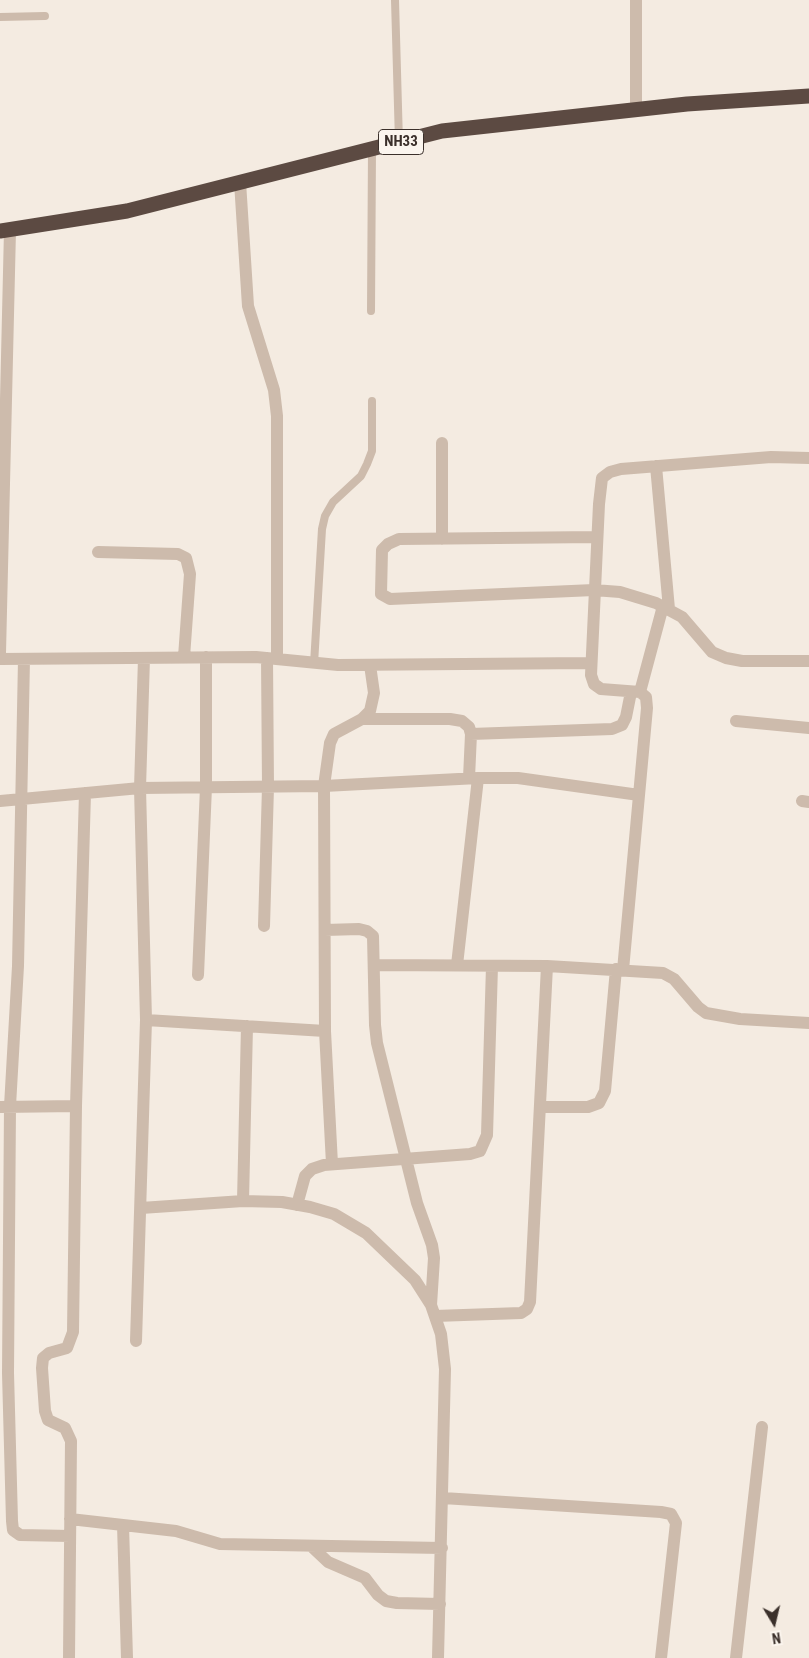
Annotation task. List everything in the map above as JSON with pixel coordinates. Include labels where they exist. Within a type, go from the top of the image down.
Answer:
[{"type":"highway","name":"NH33","points":[[5,231],[128,211],[442,131],[687,104],[809,96]]},
{"type":"street","points":[[636,0],[636,109]]},
{"type":"street","points":[[240,182],[248,306],[272,382],[277,416],[264,926]]},
{"type":"street","points":[[0,654],[5,231]]},
{"type":"street","points":[[442,443],[442,539]]},
{"type":"street","points":[[540,1107],[588,1107],[599,1103],[605,1091],[639,795],[647,708],[646,697],[635,692],[601,689],[594,684],[591,675],[594,590],[602,478],[610,472],[621,469],[771,457],[809,458]]},
{"type":"street","points":[[471,734],[612,729],[622,724],[666,608],[656,466]]},
{"type":"street","points":[[597,537],[399,540],[388,544],[382,550],[380,565],[381,594],[390,599],[594,590],[620,592],[666,608],[682,617],[712,652],[726,658],[742,661],[809,661]]},
{"type":"street","points":[[98,552],[178,554],[186,558],[190,574],[184,657]]},
{"type":"street","points":[[198,975],[206,787],[206,657]]},
{"type":"street","points":[[0,659],[206,657],[272,659],[314,664],[370,665],[590,663]]},
{"type":"street","points":[[136,1341],[146,1020],[140,788],[144,658]]},
{"type":"street","points":[[24,659],[18,966],[5,1106],[6,1521],[20,1535],[70,1536]]},
{"type":"street","points":[[332,1164],[325,1031],[324,786],[330,743],[334,734],[362,719],[370,711],[373,702],[370,665]]},
{"type":"street","points":[[362,719],[450,719],[462,721],[469,727],[473,778],[457,965]]},
{"type":"street","points":[[736,721],[809,728]]},
{"type":"street","points":[[0,801],[140,788],[324,786],[473,778],[518,778],[639,795]]},
{"type":"street","points":[[69,1658],[71,1441],[65,1428],[48,1420],[45,1411],[42,1368],[43,1358],[49,1353],[68,1348],[73,1332],[76,1106],[86,793]]},
{"type":"street","points":[[325,930],[367,931],[374,936],[377,1043],[406,1159],[432,1245],[434,1258],[433,1310]]},
{"type":"street","points":[[375,965],[547,966],[663,973],[674,979],[694,1004],[706,1012],[740,1019],[809,1023]]},
{"type":"street","points":[[297,1205],[305,1176],[312,1169],[332,1164],[480,1152],[487,1135],[492,966]]},
{"type":"street","points":[[433,1310],[510,1314],[521,1313],[527,1309],[531,1290],[547,966]]},
{"type":"street","points":[[146,1020],[325,1031]]},
{"type":"street","points":[[243,1201],[247,1026]]},
{"type":"street","points":[[5,1106],[76,1106]]},
{"type":"street","points":[[141,1208],[243,1201],[297,1205],[334,1214],[366,1234],[415,1280],[433,1310],[441,1334],[446,1369],[438,1658]]},
{"type":"street","points":[[736,1658],[762,1427]]},
{"type":"street","points":[[443,1498],[671,1514],[676,1522],[661,1658]]},
{"type":"street","points":[[70,1519],[176,1531],[220,1544],[442,1548]]},
{"type":"street","points":[[123,1525],[127,1658]]},
{"type":"street","points":[[311,1546],[328,1562],[364,1578],[372,1585],[378,1595],[386,1600],[397,1603],[440,1604]]},
{"type":"lane","points":[[395,0],[398,142]]},
{"type":"lane","points":[[0,17],[45,16]]},
{"type":"lane","points":[[371,311],[372,149]]},
{"type":"lane","points":[[314,664],[322,530],[333,502],[361,476],[367,464],[372,451],[372,401]]}]
